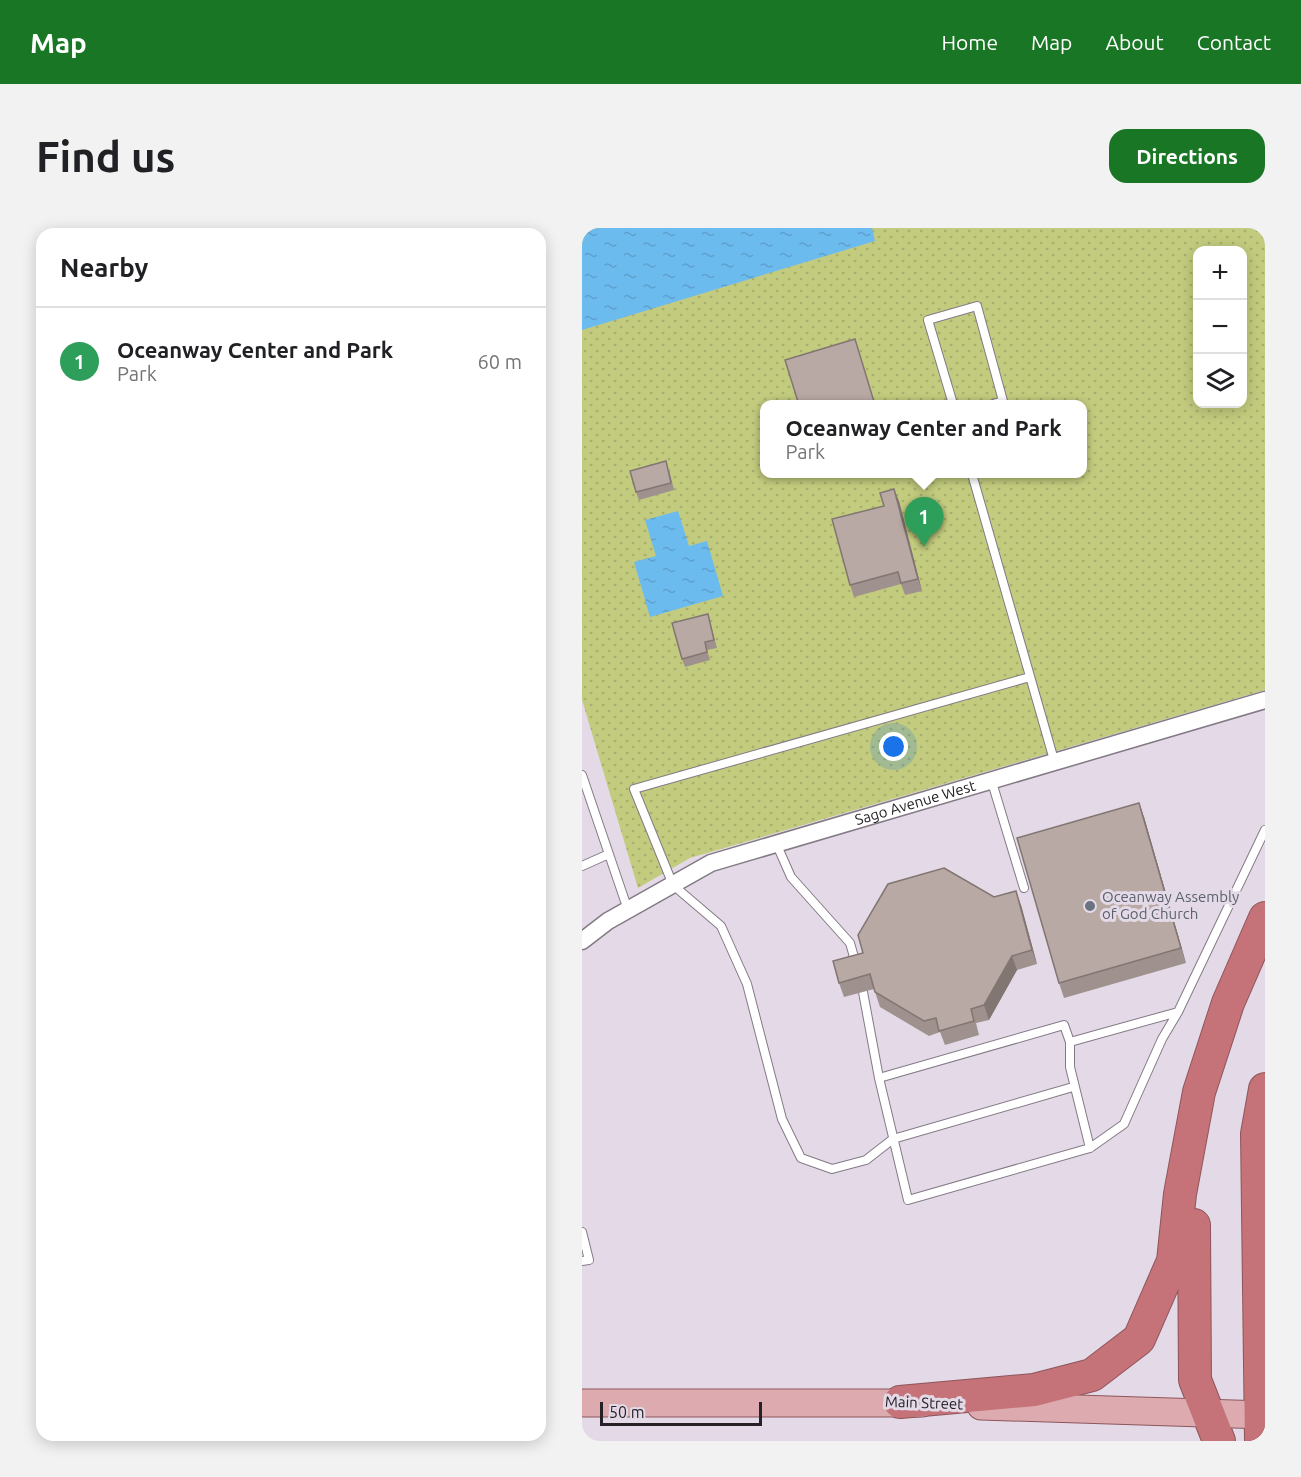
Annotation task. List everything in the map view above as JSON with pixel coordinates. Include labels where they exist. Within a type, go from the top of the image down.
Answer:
[{"type":"highway","points":[[900,1402],[1034,1390],[1092,1375],[1139,1339],[1173,1261],[1180,1194],[1199,1092],[1228,1003],[1265,918]]},
{"type":"highway","points":[[1262,1424],[1262,1199],[1257,1134],[1265,1089]]},
{"type":"highway","points":[[1199,1092],[1194,1221],[1195,1380],[1214,1428]]},
{"type":"main road","name":"Main Street","points":[[582,1402],[900,1402],[1214,1428],[1262,1424]]},
{"type":"street","name":"Sago Avenue West","points":[[582,940],[628,910],[711,863],[1054,760],[1265,700]]},
{"type":"lane","points":[[952,400],[928,320],[977,306],[1003,400]]},
{"type":"lane","points":[[973,478],[1054,760]]},
{"type":"lane","points":[[1030,677],[634,789],[673,885],[721,926],[747,984],[782,1119],[801,1158],[832,1169],[866,1160],[892,1139],[1074,1087]]},
{"type":"lane","points":[[582,775],[628,910]]},
{"type":"lane","points":[[991,779],[1023,888]]},
{"type":"lane","points":[[863,992],[892,1139],[908,1200],[1090,1148],[1124,1124],[1162,1039],[1178,1012],[1265,830]]},
{"type":"lane","points":[[776,843],[791,877],[850,944],[857,970]]},
{"type":"lane","points":[[582,866],[609,854]]},
{"type":"lane","points":[[1070,1042],[1178,1012]]},
{"type":"lane","points":[[879,1078],[1064,1025],[1070,1042],[1070,1067],[1074,1087],[1090,1148]]},
{"type":"lane","points":[[582,1232],[589,1260],[582,1261]]},
{"type":"green space","points":[[582,228],[1265,228],[1265,690],[690,858],[638,888],[582,700]]},
{"type":"water","points":[[582,228],[872,228],[875,241],[582,330]]},
{"type":"water","points":[[678,511],[689,546],[707,541],[723,596],[650,617],[634,562],[656,556],[645,520]]},
{"type":"building","points":[[855,339],[873,400],[797,400],[785,360]]},
{"type":"building","points":[[666,461],[671,483],[636,492],[630,471]]},
{"type":"building","points":[[894,489],[918,579],[901,583],[898,572],[850,585],[832,519],[884,506],[880,493]]},
{"type":"building","points":[[708,614],[714,640],[705,642],[707,652],[682,659],[672,623]]},
{"type":"building","points":[[1139,803],[1181,948],[1059,983],[1017,838]]},
{"type":"building","points":[[944,868],[994,897],[1016,891],[1032,950],[1012,956],[984,1005],[971,1009],[974,1021],[939,1031],[936,1018],[924,1021],[875,992],[870,974],[839,983],[833,961],[863,953],[858,935],[888,884]]},
{"type":"place","name":"Oceanway Center and Park","points":[[924,547]]},
{"type":"place","name":"Oceanway Assembly of God Church","points":[[1090,906]]}]
